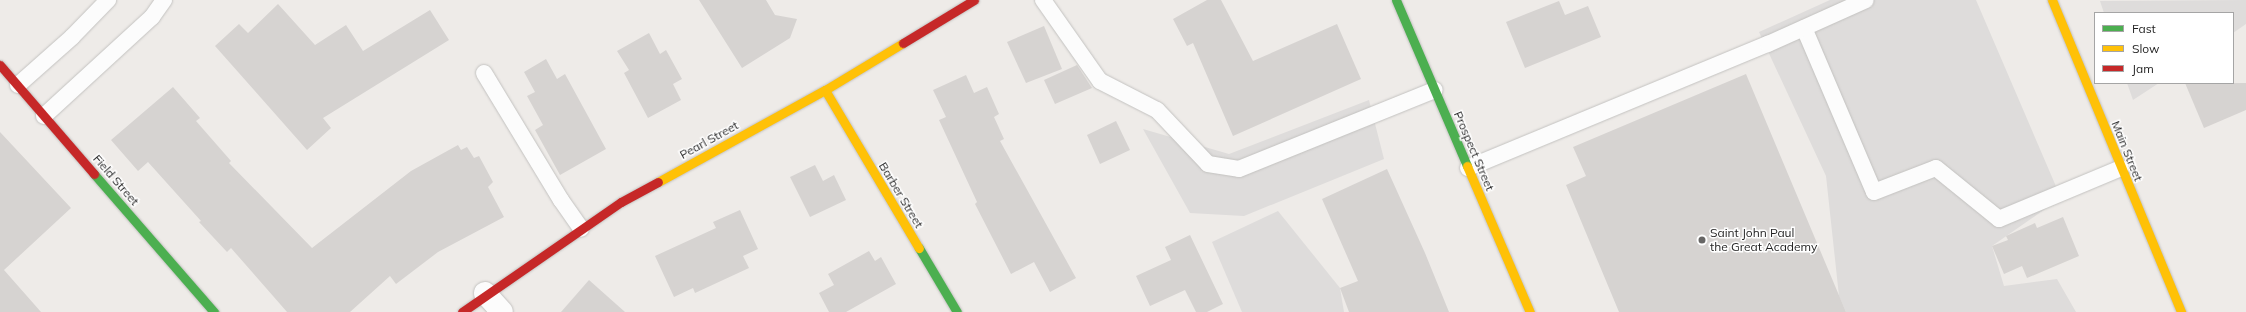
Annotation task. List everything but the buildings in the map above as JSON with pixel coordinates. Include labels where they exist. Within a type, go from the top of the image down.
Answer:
[{"type":"street","name":"Pearl Street","points":[[462,312],[485,294],[621,202],[825,90],[974,0]]},
{"type":"street","name":"Prospect Street","points":[[1396,0],[1530,312]]},
{"type":"street","name":"Main Street","points":[[2052,0],[2178,311]]},
{"type":"street","name":"Field Street","points":[[0,64],[214,312]]},
{"type":"street","name":"Barber Street","points":[[825,90],[957,312]]},
{"type":"street","points":[[485,294],[502,312]]},
{"type":"lane","points":[[18,85],[72,38],[108,0]]},
{"type":"lane","points":[[44,116],[152,17],[164,0]]},
{"type":"lane","points":[[1043,0],[1100,81],[1157,110],[1208,164],[1239,169],[1434,90]]},
{"type":"lane","points":[[1468,168],[1804,28],[1866,0]]},
{"type":"lane","points":[[1804,28],[1874,192],[1936,168],[1999,219],[2121,168]]},
{"type":"lane","points":[[484,73],[561,200],[582,229]]},
{"type":"shaded area","points":[[1830,0],[1976,0],[2061,198],[1992,246],[2004,286],[2057,279],[2076,312],[1846,312],[1839,296],[1826,176],[1759,32]]},
{"type":"shaded area","points":[[2246,0],[2246,24],[2234,32],[2234,12],[2104,12],[2100,1]]},
{"type":"shaded area","points":[[2127,84],[2157,84],[2133,100]]},
{"type":"shaded area","points":[[1369,100],[1384,159],[1244,216],[1190,213],[1143,129],[1229,154]]},
{"type":"shaded area","points":[[1278,211],[1340,288],[1344,312],[1242,312],[1212,242]]},
{"type":"traffic: fast","points":[[1396,0],[1467,166]]},
{"type":"traffic: fast","points":[[94,174],[214,312]]},
{"type":"traffic: fast","points":[[919,248],[957,312]]},
{"type":"traffic: slow","points":[[2052,0],[2181,312]]},
{"type":"traffic: slow","points":[[658,182],[825,90],[903,43]]},
{"type":"traffic: slow","points":[[825,90],[919,248]]},
{"type":"traffic: slow","points":[[1467,166],[1530,312]]},
{"type":"traffic: jam","points":[[903,43],[974,0]]},
{"type":"traffic: jam","points":[[0,65],[94,174]]},
{"type":"traffic: jam","points":[[462,312],[621,202],[658,182]]},
{"type":"place","name":"Saint John Paul the Great Academy","points":[[1702,240]]}]
